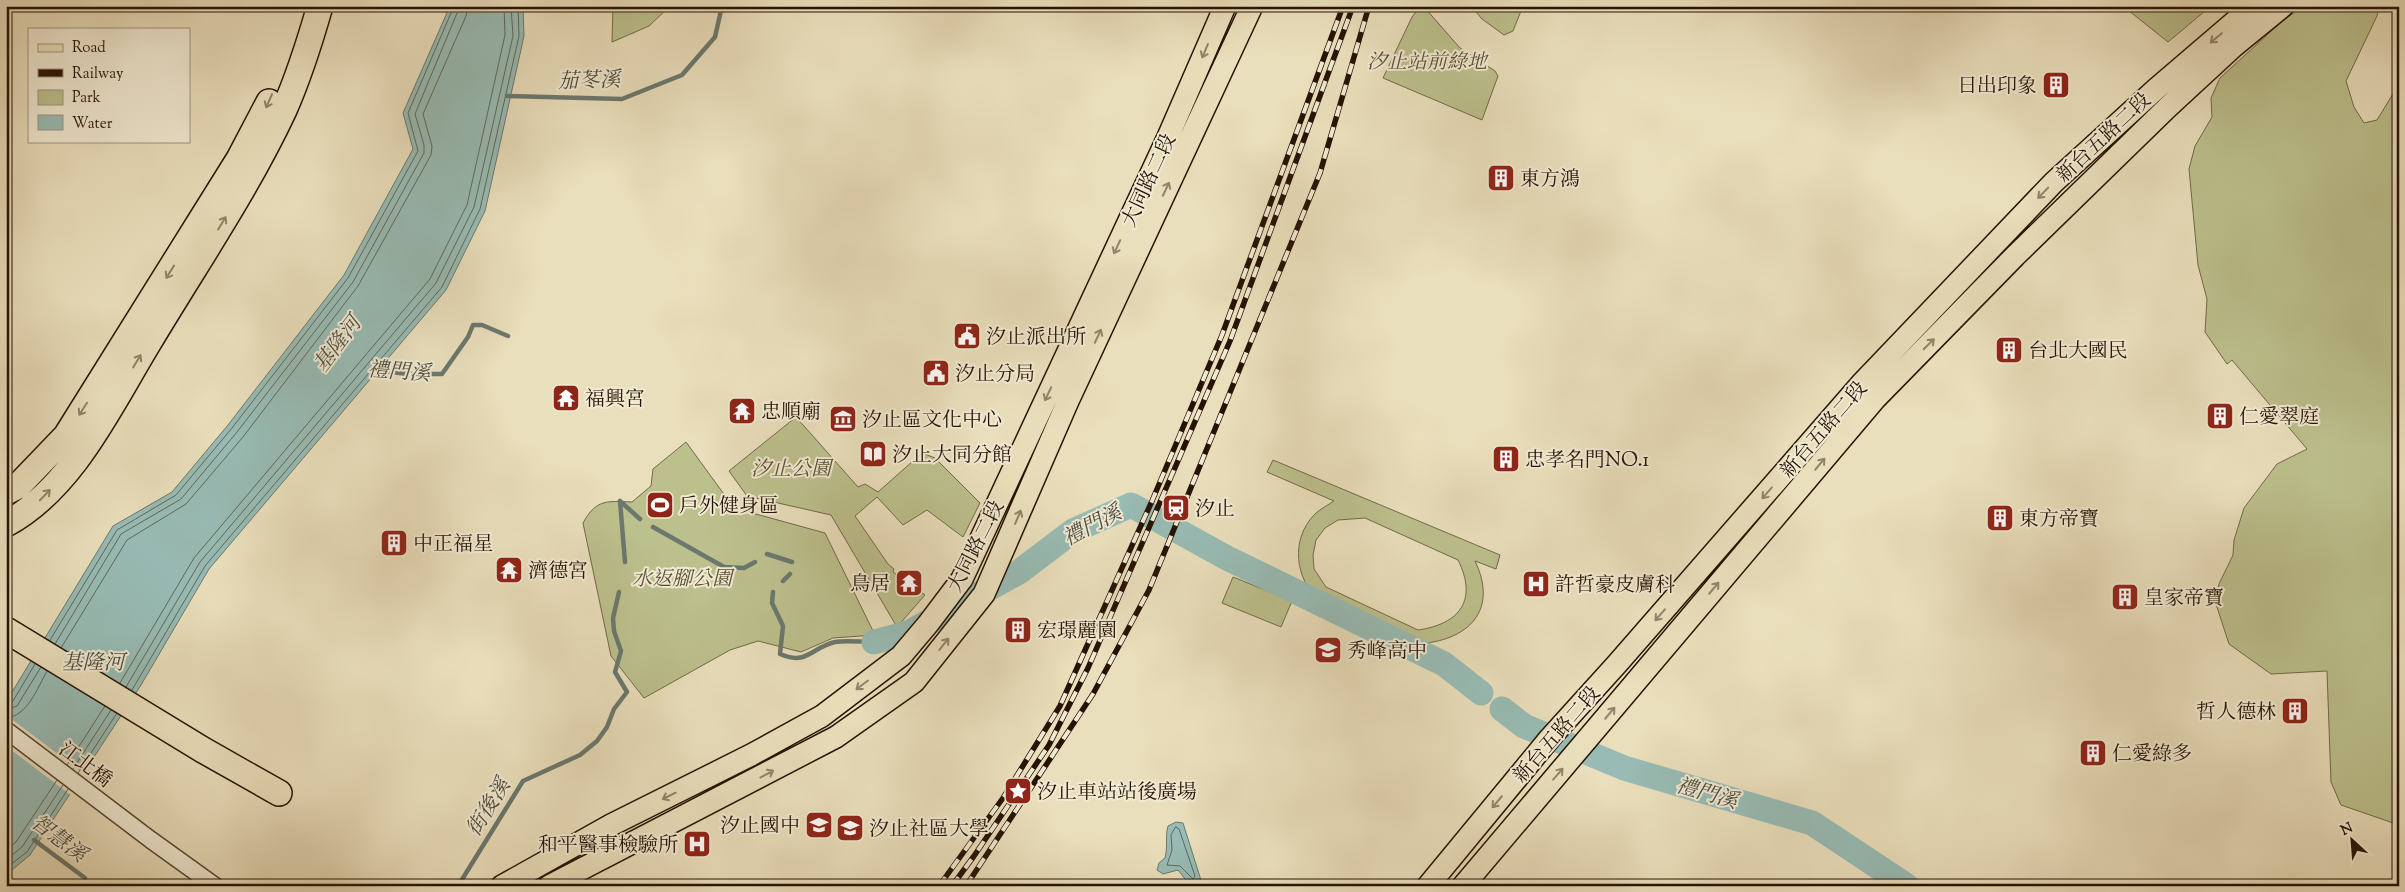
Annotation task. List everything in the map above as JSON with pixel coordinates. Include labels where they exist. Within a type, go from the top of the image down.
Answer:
[{"type":"highway","points":[[6,492],[18,486],[66,436],[239,159],[266,108],[293,46],[303,6]]},
{"type":"highway","points":[[6,524],[41,500],[68,470],[98,427],[223,222],[257,164],[284,109],[298,75],[320,6]]},
{"type":"highway","points":[[6,630],[203,750],[279,793]]},
{"type":"main road","name":"大同路二段","points":[[502,886],[610,825],[713,774],[822,716],[901,656],[928,624],[962,579],[1168,137],[1225,6]]},
{"type":"main road","name":"大同路二段","points":[[549,886],[614,850],[724,796],[836,737],[914,682],[984,594],[1068,401],[1252,6]]},
{"type":"main road","name":"新台五路二段","points":[[1428,886],[1550,738],[1863,382],[2054,182],[2156,89],[2253,6]]},
{"type":"main road","name":"新台五路二段","points":[[1463,886],[1875,399],[2015,256],[2168,107],[2233,47],[2283,6]]},
{"type":"main road","points":[[962,579],[984,594]]},
{"type":"main road","points":[[713,774],[724,796]]},
{"type":"street","name":"江北橋","points":[[6,730],[216,886]]},
{"type":"green space","points":[[613,6],[670,6],[649,26],[612,42]]},
{"type":"green space","name":"汐止站前綠地","points":[[1471,6],[1523,6],[1513,31],[1504,35],[1482,19]]},
{"type":"green space","points":[[2123,6],[2211,6],[2168,42]]},
{"type":"green space","points":[[2303,6],[2379,6],[2377,16],[2346,81],[2354,107],[2364,123],[2377,120],[2399,84],[2399,825],[2341,805],[2331,782],[2327,671],[2271,674],[2229,644],[2215,601],[2219,584],[2233,555],[2234,540],[2244,508],[2277,464],[2307,449],[2232,360],[2227,364],[2205,332],[2207,299],[2198,265],[2189,169],[2195,146],[2212,117],[2211,98],[2220,78],[2280,23]]},
{"type":"green space","name":"汐止站前綠地","points":[[1419,8],[1425,8],[1460,48],[1495,71],[1498,76],[1482,120],[1383,78],[1412,17]]},
{"type":"green space","name":"汐止公園","points":[[796,417],[858,487],[865,484],[878,492],[922,453],[935,458],[980,503],[963,537],[927,510],[903,525],[877,497],[855,516],[888,564],[894,569],[893,572],[925,595],[897,627],[831,515],[747,496],[729,471]]},
{"type":"green space","name":"水返腳公園","points":[[686,442],[734,508],[825,533],[875,635],[833,638],[801,652],[758,641],[730,650],[644,698],[611,656],[583,523],[593,509],[603,503],[616,501],[632,502],[651,486],[653,469]]},
{"type":"green space","points":[[1273,460],[1500,555],[1496,569],[1475,561],[1481,579],[1483,595],[1481,608],[1474,620],[1464,630],[1451,637],[1435,642],[1417,644],[1319,600],[1305,581],[1301,570],[1299,547],[1307,524],[1317,512],[1334,501],[1267,472]],"holes":[[[1365,518],[1458,560],[1464,574],[1466,587],[1465,598],[1461,608],[1445,622],[1418,630],[1326,587],[1314,569],[1313,555],[1316,540],[1325,528],[1338,520]]]},
{"type":"green space","points":[[1233,577],[1292,601],[1281,627],[1222,603]]},
{"type":"water","name":"基隆河","points":[[450,6],[523,6],[524,36],[485,211],[446,290],[209,569],[141,685],[30,855],[6,875],[6,702],[113,526],[172,492],[228,425],[344,275],[413,149],[403,113]]},
{"type":"water","points":[[1176,822],[1183,823],[1201,884],[1190,884],[1178,870],[1163,874],[1157,870],[1159,863],[1165,858],[1168,826]]},
{"type":"pier","points":[[6,715],[86,775],[72,796],[6,746]]},
{"type":"waterway","name":"茄苳溪","points":[[507,96],[622,99],[682,75],[715,37],[722,6]]},
{"type":"waterway","name":"禮門溪","points":[[371,370],[409,374],[442,374],[468,337],[473,325],[482,325],[508,336]]},
{"type":"waterway","points":[[620,501],[625,562]]},
{"type":"waterway","name":"禮門溪","points":[[620,501],[640,519]]},
{"type":"waterway","name":"禮門溪","points":[[874,642],[908,633],[1019,572],[1073,531],[1131,505],[1227,558],[1444,664],[1481,693]]},
{"type":"waterway","name":"禮門溪","points":[[653,527],[724,567],[744,568],[755,562]]},
{"type":"waterway","name":"禮門溪","points":[[767,554],[792,562]]},
{"type":"waterway","name":"禮門溪","points":[[783,581],[790,574]]},
{"type":"waterway","name":"街後溪","points":[[458,886],[523,781],[580,755],[597,741],[607,727],[614,709],[627,692],[615,672],[621,651],[614,631],[613,618],[619,592]]},
{"type":"waterway","name":"禮門溪","points":[[773,592],[772,603],[783,626],[780,654],[797,658],[835,642],[874,642]]},
{"type":"waterway","name":"禮門溪","points":[[1502,709],[1524,726],[1624,768],[1812,823],[1907,886]]},
{"type":"waterway","name":"智慧溪","points":[[34,840],[85,878]]},
{"type":"railway","points":[[939,886],[1003,798],[1060,706],[1152,501],[1222,335],[1343,6]]},
{"type":"railway","points":[[952,886],[1049,745],[1088,668],[1230,341],[1353,6]]},
{"type":"railway","points":[[966,886],[1093,694],[1149,590],[1320,173],[1369,6]]},
{"type":"place","name":"日出印象","points":[[2056,85]]},
{"type":"place","name":"東方鴻","points":[[1501,178]]},
{"type":"place","name":"汐止派出所","points":[[967,336]]},
{"type":"place","name":"台北大國民","points":[[2009,350]]},
{"type":"place","name":"汐止分局","points":[[936,373]]},
{"type":"place","name":"福興宮","points":[[566,398]]},
{"type":"place","name":"忠順廟","points":[[742,411]]},
{"type":"place","name":"仁愛翠庭","points":[[2220,416]]},
{"type":"place","name":"汐止區文化中心","points":[[843,419]]},
{"type":"place","name":"汐止大同分館","points":[[873,454]]},
{"type":"place","name":"忠孝名門NO.1","points":[[1506,459]]},
{"type":"place","name":"戶外健身區","points":[[660,505]]},
{"type":"place","name":"汐止","points":[[1176,508]]},
{"type":"place","name":"東方帝寶","points":[[2000,518]]},
{"type":"place","name":"中正福星","points":[[394,543]]},
{"type":"place","name":"濟德宮","points":[[509,570]]},
{"type":"place","name":"鳥居","points":[[909,583]]},
{"type":"place","name":"許哲豪皮膚科","points":[[1536,584]]},
{"type":"place","name":"皇家帝寶","points":[[2125,597]]},
{"type":"place","name":"宏璟麗園","points":[[1018,630]]},
{"type":"place","name":"秀峰高中","points":[[1328,650]]},
{"type":"place","name":"哲人德林","points":[[2295,711]]},
{"type":"place","name":"仁愛綠多","points":[[2093,753]]},
{"type":"place","name":"汐止車站站後廣場","points":[[1018,791]]},
{"type":"place","name":"汐止國中","points":[[819,825]]},
{"type":"place","name":"汐止社區大學","points":[[850,828]]},
{"type":"place","name":"和平醫事檢驗所","points":[[697,844]]}]
